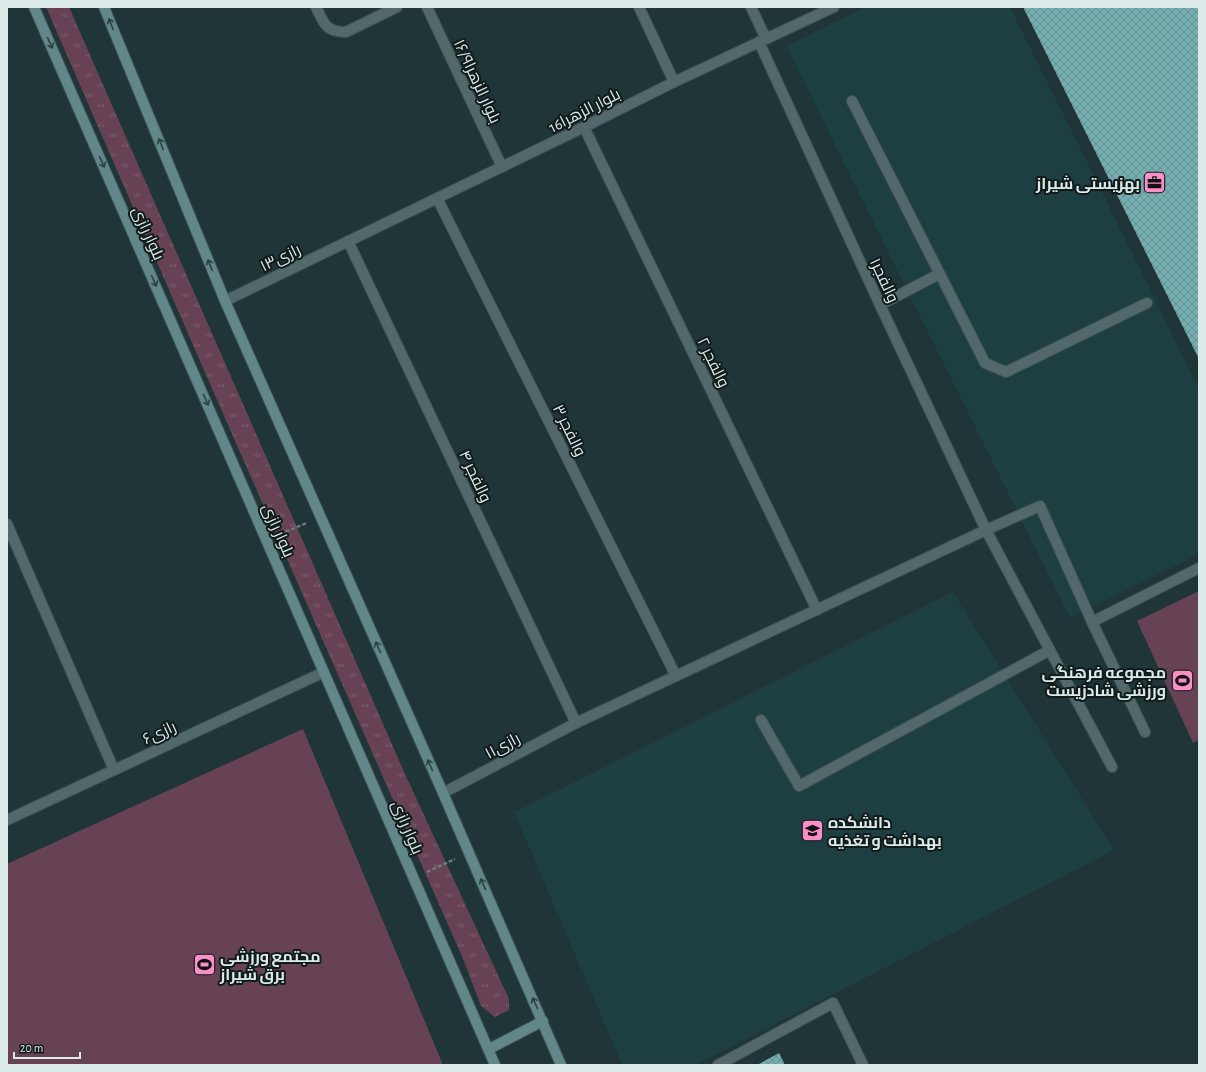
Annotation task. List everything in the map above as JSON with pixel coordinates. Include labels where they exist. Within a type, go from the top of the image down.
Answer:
[{"type":"main road","name":"بلوار رازی","points":[[34,7],[495,1065]]},
{"type":"main road","points":[[104,7],[225,301],[543,1020],[561,1065]]},
{"type":"main road","points":[[489,1049],[543,1020]]},
{"type":"street","points":[[316,7],[325,26],[338,32],[346,32],[397,7]]},
{"type":"street","name":"بلوار الزهرا۱۶/۹","points":[[427,7],[502,167]]},
{"type":"street","points":[[639,7],[674,82]]},
{"type":"street","name":"والفجر۱","points":[[751,7],[763,40],[880,305],[986,530],[1112,767]]},
{"type":"street","name":"16بلوار الزهرا","points":[[348,241],[674,82],[834,7]]},
{"type":"street","points":[[852,101],[985,363],[1006,372],[1147,303]]},
{"type":"street","name":"والفجر ۲","points":[[584,127],[817,610]]},
{"type":"street","name":"والفجر ۳","points":[[438,198],[676,676]]},
{"type":"street","name":"رازی۱۳","points":[[225,301],[348,241]]},
{"type":"street","name":"والفجر ۴","points":[[348,241],[576,723]]},
{"type":"street","points":[[880,305],[939,274]]},
{"type":"street","name":"رازی۱۱","points":[[442,793],[576,723],[1040,506],[1092,622]]},
{"type":"street","points":[[7,524],[114,770]]},
{"type":"street","points":[[1145,732],[1092,622],[1199,568]]},
{"type":"street","points":[[760,720],[799,786],[1050,650]]},
{"type":"street","name":"رازی۶","points":[[7,820],[324,672]]},
{"type":"street","points":[[718,1065],[832,1003],[863,1065]]},
{"type":"path","points":[[267,540],[320,517]]},
{"type":"path","points":[[414,878],[468,852]]},
{"type":"shaded area","points":[[866,7],[1010,7],[1199,388],[1199,554],[1070,618],[786,46]]},
{"type":"shaded area","name":"دانشکده بهداشت و تغذیه","points":[[953,592],[1114,850],[696,1065],[622,1065],[514,812]]},
{"type":"green space","points":[[46,7],[69,7],[405,774],[509,999],[509,1010],[495,1017],[481,1006],[464,961]]},
{"type":"green space","name":"مجموعه فرهنگی ورزشی شادزیست","points":[[1199,591],[1199,740],[1193,743],[1137,621]]},
{"type":"green space","name":"مجتمع ورزشی برق شیراز","points":[[303,729],[443,1065],[7,1065],[7,864]]},
{"type":"building","name":"بهزیستی شیراز","points":[[1023,7],[1199,7],[1199,359]]},
{"type":"building","points":[[779,1053],[785,1065],[757,1065]]},
{"type":"place","name":"بهزیستی شیراز","points":[[1155,183]]},
{"type":"place","name":"مجموعه فرهنگی ورزشی شادزیست","points":[[1182,681]]},
{"type":"place","name":"دانشکده بهداشت و تغذیه","points":[[812,831]]},
{"type":"place","name":"مجتمع ورزشی برق شیراز","points":[[204,965]]}]
